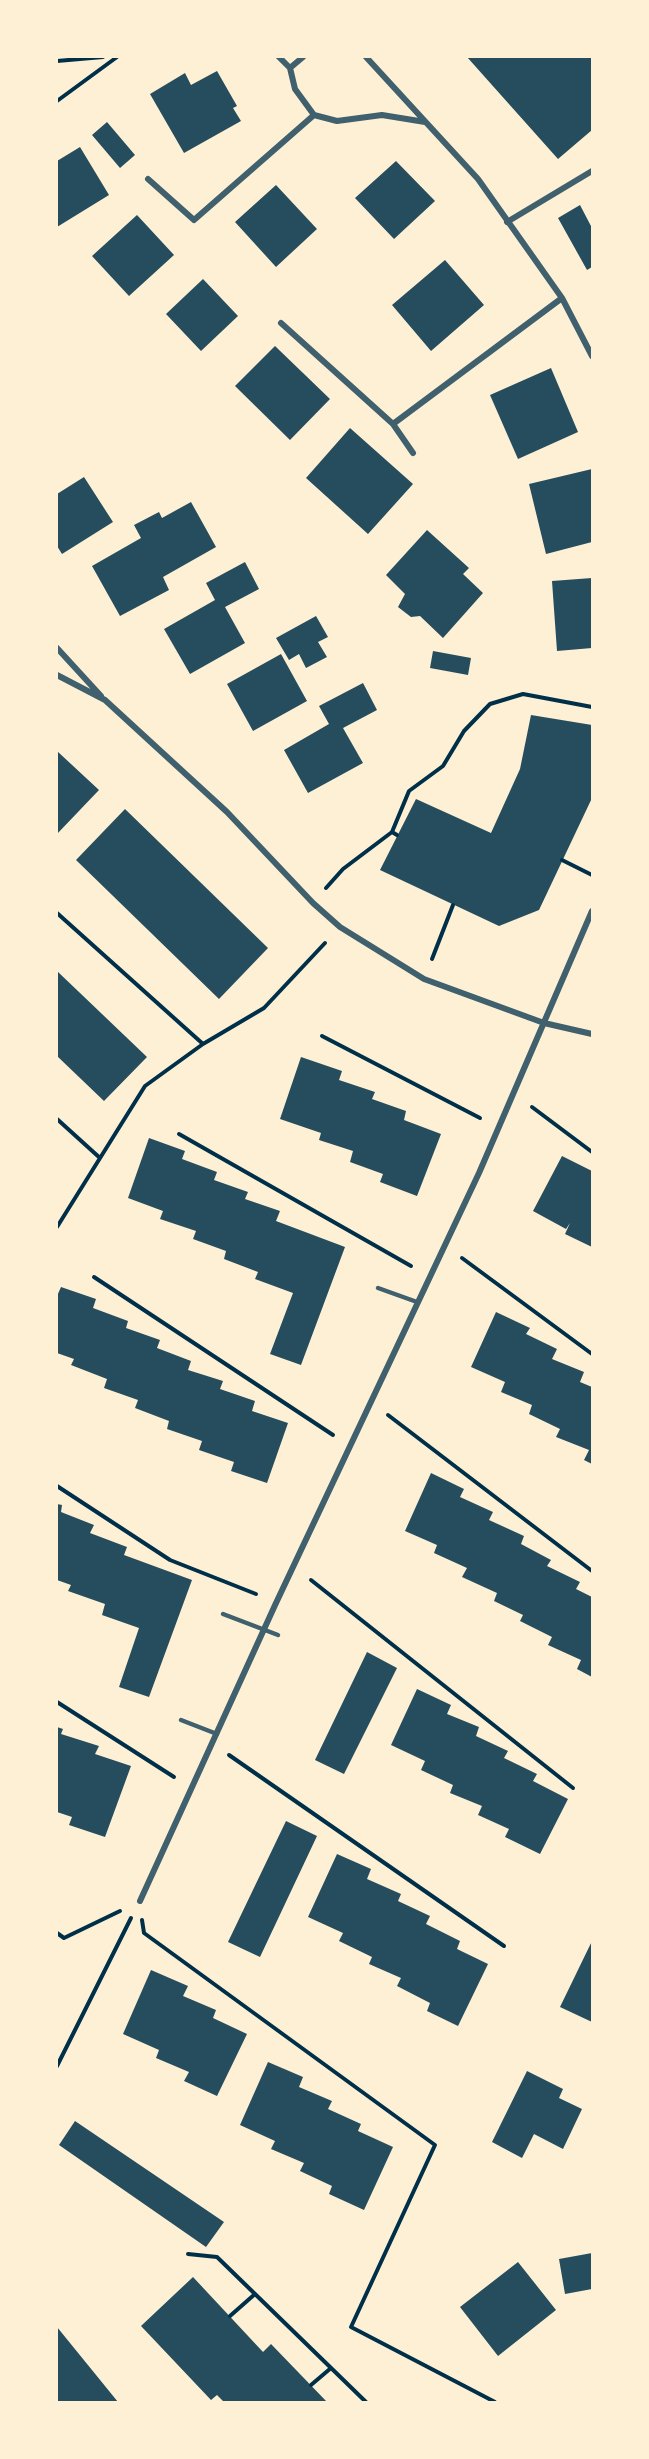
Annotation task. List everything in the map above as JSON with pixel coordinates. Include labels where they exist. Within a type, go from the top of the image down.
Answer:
[{"type":"street","points":[[279,57],[290,68],[294,89],[314,115],[337,121],[382,115],[426,122]]},
{"type":"street","points":[[290,68],[303,57]]},
{"type":"street","points":[[366,57],[478,179],[562,298],[592,356]]},
{"type":"street","points":[[148,179],[194,220],[314,115]]},
{"type":"street","points":[[507,222],[592,171]]},
{"type":"street","points":[[393,424],[562,298]]},
{"type":"street","points":[[281,323],[393,424],[413,453]]},
{"type":"street","points":[[57,648],[105,700],[227,812],[313,903],[339,927],[424,979],[544,1023],[592,1034]]},
{"type":"street","points":[[57,675],[105,700]]},
{"type":"street","points":[[140,1901],[276,1603],[515,1094],[592,911]]},
{"type":"lane","points":[[378,1288],[417,1302]]},
{"type":"lane","points":[[223,1614],[278,1635]]},
{"type":"lane","points":[[182,1720],[217,1734]]},
{"type":"path","points":[[57,61],[103,57]]},
{"type":"path","points":[[57,101],[117,57]]},
{"type":"path","points":[[313,903],[343,869],[392,832],[409,792],[443,766],[464,731],[490,704],[523,694],[592,707]]},
{"type":"path","points":[[392,832],[397,835]]},
{"type":"path","points":[[562,860],[592,875]]},
{"type":"path","points":[[424,979],[453,905]]},
{"type":"path","points":[[57,913],[203,1044]]},
{"type":"path","points":[[57,1227],[145,1086],[203,1044],[264,1008],[339,927]]},
{"type":"path","points":[[322,1036],[499,1128]]},
{"type":"path","points":[[515,1094],[592,1152]]},
{"type":"path","points":[[57,1119],[100,1158]]},
{"type":"path","points":[[179,1134],[429,1277]]},
{"type":"path","points":[[444,1245],[592,1354]]},
{"type":"path","points":[[94,1277],[351,1447]]},
{"type":"path","points":[[371,1402],[592,1571]]},
{"type":"path","points":[[57,1486],[170,1560],[276,1603]]},
{"type":"path","points":[[294,1567],[573,1788]]},
{"type":"path","points":[[57,1702],[192,1788]]},
{"type":"path","points":[[213,1743],[504,1946]]},
{"type":"path","points":[[57,1933],[64,1938],[140,1901]]},
{"type":"path","points":[[57,2066],[140,1901]]},
{"type":"path","points":[[140,1901],[144,1933],[435,2145],[351,2327],[495,2402]]},
{"type":"path","points":[[188,2254],[217,2257],[366,2402]]},
{"type":"path","points":[[230,2316],[255,2294]]},
{"type":"path","points":[[311,2385],[331,2368]]},
{"type":"building","points":[[467,57],[592,57],[592,130],[558,159]]},
{"type":"building","points":[[217,71],[237,106],[233,108],[241,121],[184,153],[150,94],[185,73],[191,85]]},
{"type":"building","points":[[107,122],[135,155],[120,168],[92,135]]},
{"type":"building","points":[[80,147],[109,195],[57,227],[57,161]]},
{"type":"building","points":[[396,161],[435,201],[394,239],[355,198]]},
{"type":"building","points":[[276,185],[317,229],[276,267],[235,222]]},
{"type":"building","points":[[580,205],[592,228],[592,267],[587,270],[558,218]]},
{"type":"building","points":[[137,215],[174,255],[129,296],[92,256]]},
{"type":"building","points":[[445,260],[484,305],[431,351],[392,305]]},
{"type":"building","points":[[203,279],[238,316],[201,351],[166,314]]},
{"type":"building","points":[[275,346],[330,399],[290,440],[235,386]]},
{"type":"building","points":[[551,368],[578,432],[518,459],[490,395]]},
{"type":"building","points":[[350,428],[413,484],[368,534],[306,478]]},
{"type":"building","points":[[592,469],[592,542],[546,554],[529,484]]},
{"type":"building","points":[[84,477],[113,522],[62,554],[57,546],[57,494]]},
{"type":"building","points":[[191,502],[216,547],[163,577],[169,590],[120,616],[92,566],[141,538],[134,525],[159,512],[162,518]]},
{"type":"building","points":[[427,530],[469,568],[463,574],[483,593],[443,638],[420,616],[411,617],[398,607],[405,594],[386,575]]},
{"type":"building","points":[[245,562],[259,589],[225,607],[245,643],[190,674],[164,629],[215,600],[206,583]]},
{"type":"building","points":[[592,578],[592,648],[557,651],[552,581]]},
{"type":"building","points":[[316,616],[328,637],[318,642],[327,657],[306,668],[299,654],[289,660],[276,638]]},
{"type":"building","points":[[433,651],[471,658],[468,675],[430,668]]},
{"type":"building","points":[[281,654],[307,701],[253,731],[227,684]]},
{"type":"building","points":[[363,683],[377,710],[343,728],[363,763],[308,793],[284,750],[329,724],[319,706]]},
{"type":"building","points":[[531,715],[592,725],[592,798],[539,910],[499,926],[380,870],[416,799],[491,833],[520,769]]},
{"type":"building","points":[[57,751],[99,790],[57,834]]},
{"type":"building","points":[[125,809],[268,948],[219,999],[76,860]]},
{"type":"building","points":[[57,971],[147,1057],[104,1101],[57,1056]]},
{"type":"building","points":[[301,1057],[342,1071],[339,1080],[375,1092],[372,1099],[406,1111],[404,1120],[441,1134],[417,1196],[380,1182],[383,1174],[350,1162],[353,1151],[319,1140],[321,1133],[280,1119]]},
{"type":"building","points":[[149,1138],[185,1151],[182,1159],[217,1172],[214,1180],[248,1192],[245,1199],[280,1211],[276,1221],[345,1247],[301,1365],[270,1354],[293,1293],[255,1279],[258,1272],[224,1259],[226,1251],[193,1239],[196,1231],[160,1219],[163,1211],[128,1198]]},
{"type":"building","points":[[562,1156],[592,1171],[592,1247],[565,1234],[570,1223],[566,1229],[533,1211]]},
{"type":"building","points":[[61,1287],[96,1299],[93,1308],[128,1321],[126,1328],[160,1340],[157,1348],[191,1361],[188,1370],[223,1381],[220,1389],[255,1401],[252,1411],[288,1423],[267,1483],[231,1471],[234,1462],[199,1450],[202,1441],[167,1429],[169,1421],[135,1408],[138,1400],[104,1388],[107,1379],[71,1365],[74,1359],[57,1353],[57,1296]]},
{"type":"building","points":[[496,1312],[530,1328],[526,1334],[557,1349],[552,1359],[584,1372],[580,1382],[592,1387],[592,1464],[584,1460],[589,1450],[556,1437],[560,1429],[529,1414],[532,1405],[501,1392],[505,1382],[471,1367]]},
{"type":"building","points":[[431,1473],[464,1489],[460,1497],[493,1512],[489,1520],[524,1536],[521,1544],[551,1560],[547,1566],[580,1582],[576,1589],[592,1597],[592,1677],[577,1669],[581,1660],[548,1645],[552,1637],[520,1621],[523,1615],[494,1601],[497,1593],[462,1577],[467,1568],[434,1553],[437,1545],[405,1531]]},
{"type":"building","points":[[57,1504],[62,1505],[61,1512],[94,1525],[90,1533],[127,1547],[124,1555],[192,1580],[149,1697],[119,1687],[139,1628],[102,1615],[105,1604],[68,1591],[71,1585],[57,1580]]},
{"type":"building","points":[[367,1652],[397,1668],[344,1774],[315,1760]]},
{"type":"building","points":[[417,1689],[451,1705],[447,1714],[479,1727],[476,1736],[508,1751],[504,1758],[537,1774],[533,1781],[568,1799],[540,1854],[505,1837],[509,1829],[478,1815],[482,1806],[450,1793],[453,1785],[421,1770],[425,1761],[391,1745]]},
{"type":"building","points":[[57,1727],[63,1729],[61,1734],[99,1746],[95,1754],[131,1766],[105,1837],[69,1825],[72,1817],[57,1812]]},
{"type":"building","points":[[286,1821],[317,1836],[260,1957],[228,1942]]},
{"type":"building","points":[[337,1854],[371,1869],[367,1879],[401,1894],[398,1901],[430,1916],[426,1924],[460,1941],[457,1949],[488,1964],[458,2026],[427,2011],[430,2003],[397,1986],[401,1978],[369,1964],[372,1957],[339,1941],[343,1933],[308,1917]]},
{"type":"building","points":[[592,1941],[592,2022],[560,2007]]},
{"type":"building","points":[[151,1970],[188,1986],[183,1996],[216,2010],[213,2018],[247,2034],[217,2096],[184,2081],[189,2072],[156,2058],[159,2050],[123,2034]]},
{"type":"building","points":[[268,2062],[303,2077],[299,2087],[332,2101],[328,2109],[361,2124],[358,2131],[393,2147],[364,2210],[329,2194],[332,2186],[300,2171],[304,2163],[271,2149],[275,2141],[240,2125]]},
{"type":"building","points":[[527,2071],[563,2089],[559,2098],[582,2109],[563,2149],[534,2134],[522,2158],[492,2142]]},
{"type":"building","points":[[75,2121],[224,2222],[206,2247],[59,2145]]},
{"type":"building","points":[[592,2253],[592,2289],[565,2294],[559,2259]]},
{"type":"building","points":[[518,2262],[556,2310],[498,2356],[460,2307]]},
{"type":"building","points":[[193,2277],[263,2352],[271,2344],[327,2402],[224,2402],[217,2395],[211,2400],[141,2326]]},
{"type":"building","points":[[57,2327],[118,2402],[57,2402]]}]
